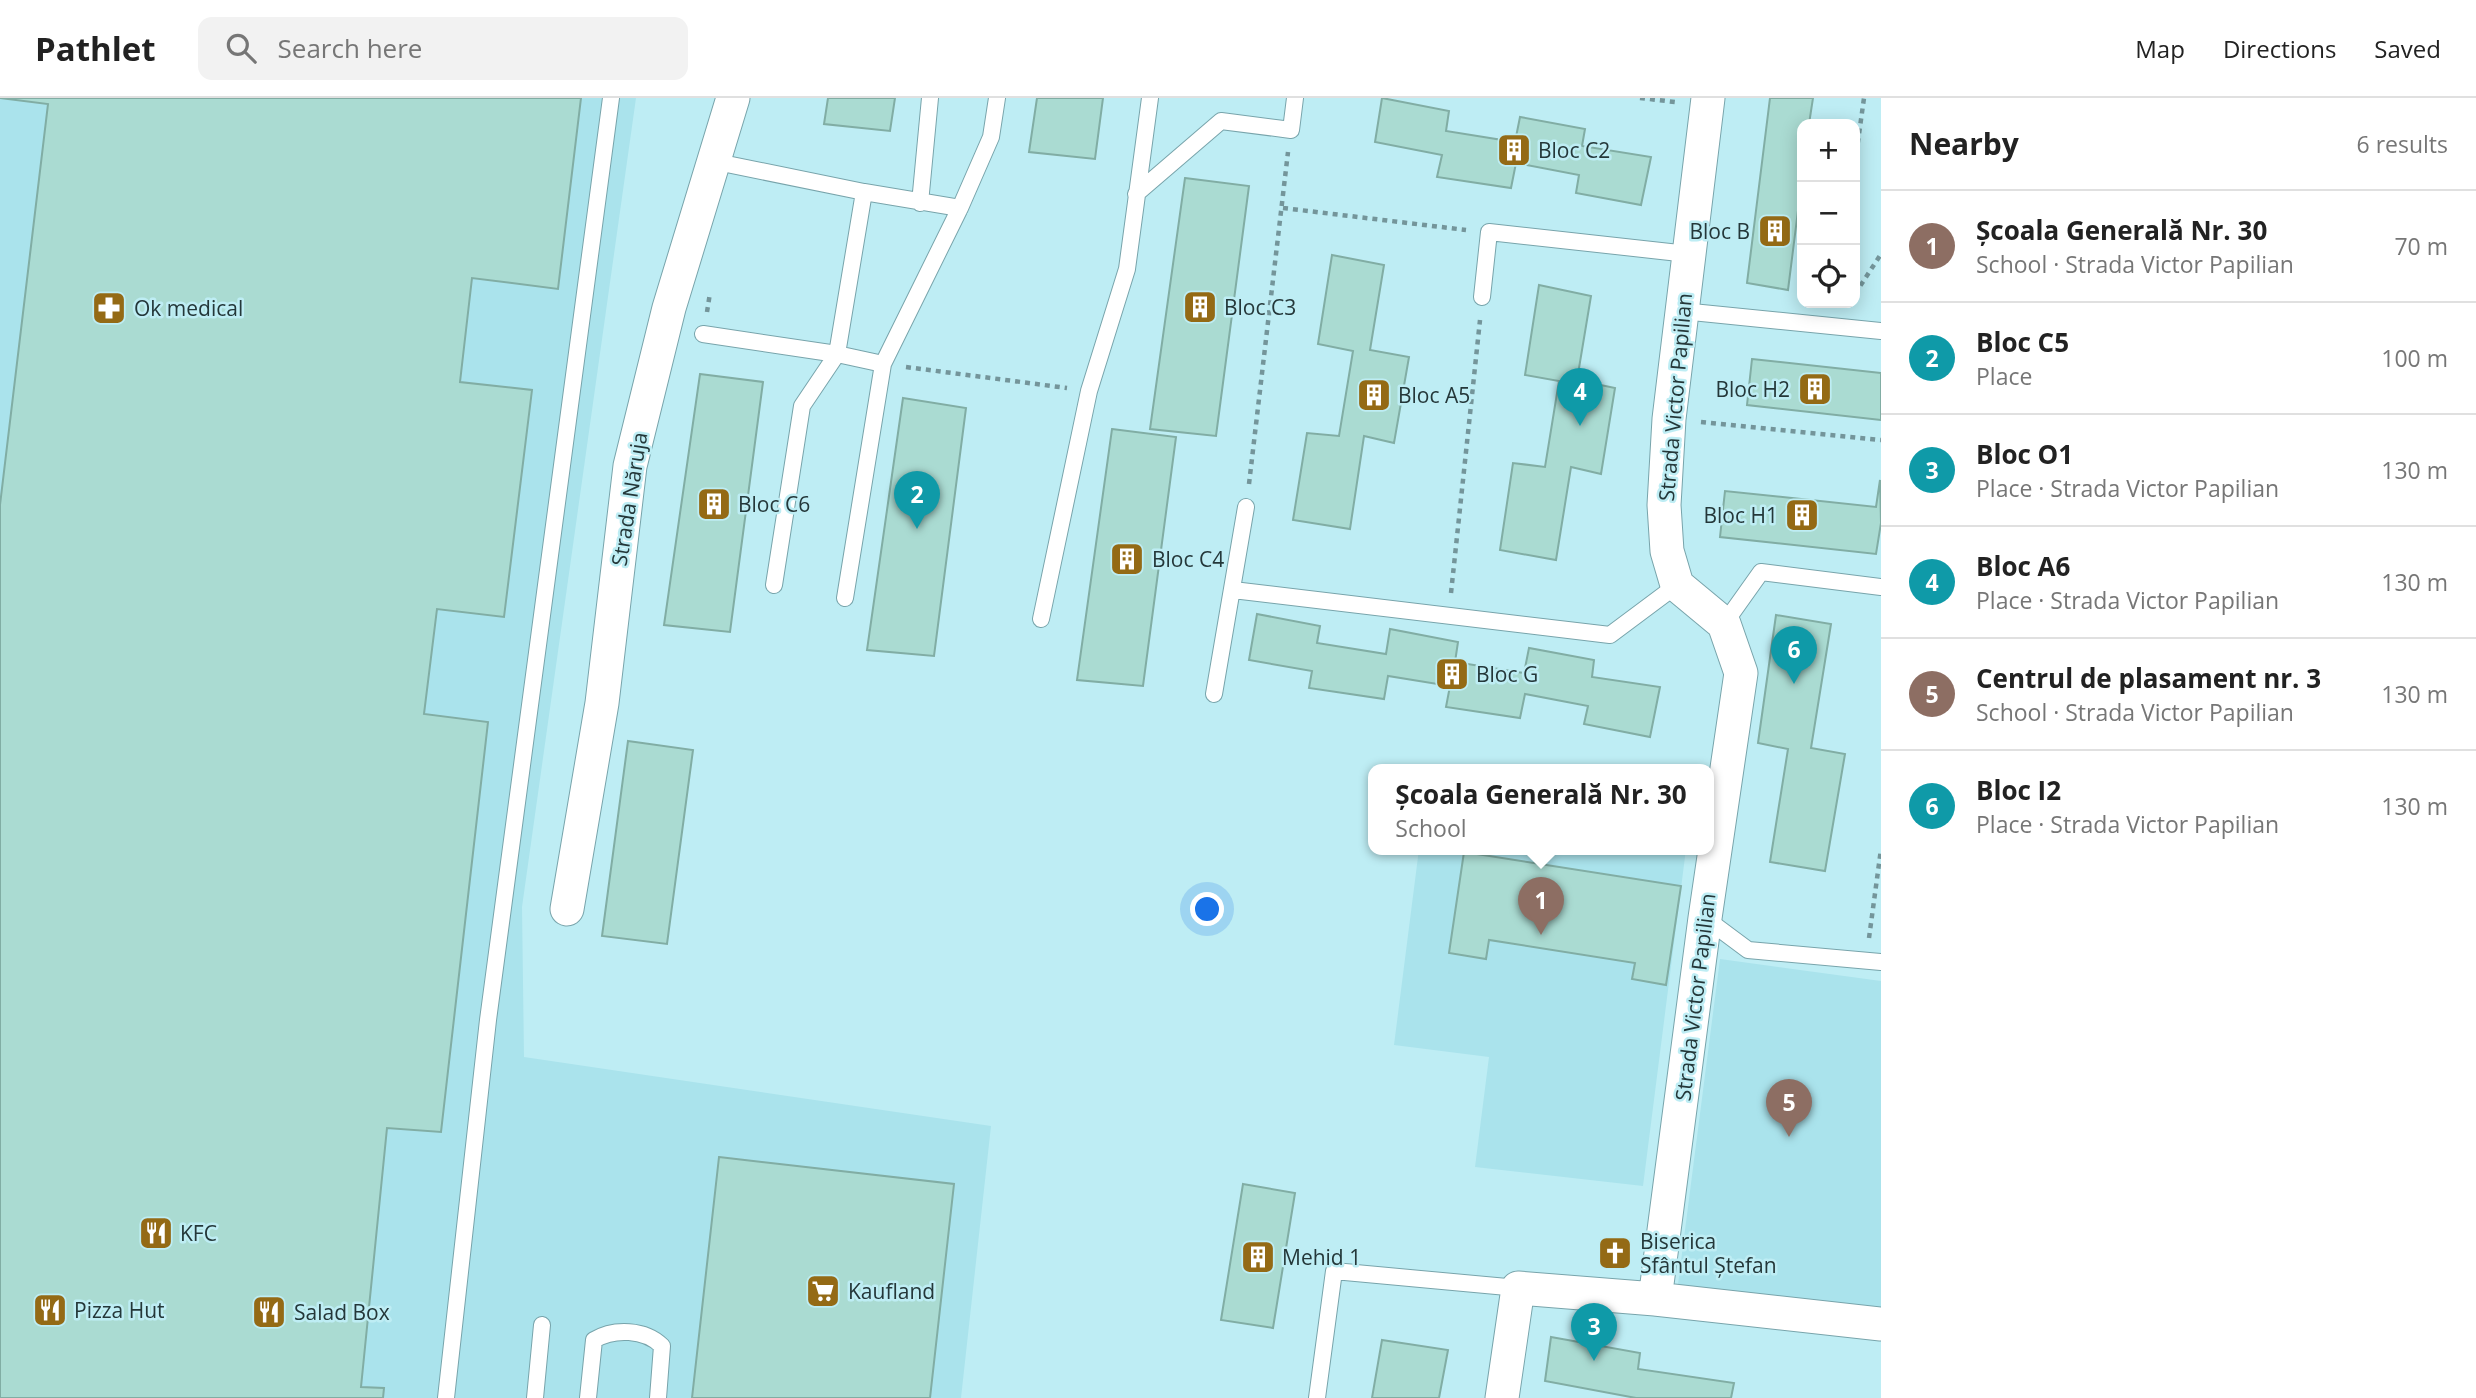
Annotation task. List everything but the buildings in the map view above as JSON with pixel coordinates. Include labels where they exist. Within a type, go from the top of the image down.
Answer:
[{"type":"street","name":"Strada Năruja","points":[[567,909],[602,704],[630,466],[669,308],[733,98]]},
{"type":"street","name":"Strada Victor Papilian","points":[[1677,586],[1667,551],[1664,505],[1669,419],[1708,98]]},
{"type":"street","points":[[1677,586],[1724,624]]},
{"type":"street","name":"Strada Victor Papilian","points":[[1655,1299],[1700,974],[1705,918],[1741,673],[1724,624]]},
{"type":"street","points":[[1502,1398],[1518,1288],[1655,1299],[1881,1324]]},
{"type":"lane","points":[[446,1398],[488,1020],[611,98]]},
{"type":"lane","points":[[920,203],[930,98]]},
{"type":"lane","points":[[845,598],[883,364],[960,208],[991,137],[997,98]]},
{"type":"lane","points":[[1041,619],[1089,391],[1127,269],[1150,98]]},
{"type":"lane","points":[[1136,194],[1221,121],[1290,130],[1295,98]]},
{"type":"lane","points":[[712,161],[920,203],[960,208]]},
{"type":"lane","points":[[774,585],[802,406],[837,354],[864,192]]},
{"type":"lane","points":[[1482,297],[1489,232],[1688,254]]},
{"type":"lane","points":[[1682,311],[1881,331]]},
{"type":"lane","points":[[703,334],[837,354],[883,364]]},
{"type":"lane","points":[[1214,694],[1246,507]]},
{"type":"lane","points":[[1724,624],[1760,572],[1881,587]]},
{"type":"lane","points":[[1233,590],[1449,618],[1610,635],[1677,586]]},
{"type":"lane","points":[[1705,918],[1748,950],[1874,962]]},
{"type":"lane","points":[[1317,1398],[1334,1270],[1518,1288]]},
{"type":"lane","points":[[535,1398],[542,1325]]},
{"type":"lane","points":[[588,1398],[594,1340],[608,1332],[651,1335],[662,1346],[658,1398]]},
{"type":"path","points":[[1860,127],[1864,98]]},
{"type":"path","points":[[1246,507],[1290,130]]},
{"type":"path","points":[[1283,208],[1489,232]]},
{"type":"path","points":[[1860,286],[1881,254]]},
{"type":"path","points":[[1449,618],[1482,297]]},
{"type":"path","points":[[883,364],[1089,391]]},
{"type":"path","points":[[1669,419],[1881,440]]},
{"type":"path","points":[[1874,962],[1881,849]]},
{"type":"shaded area","points":[[0,98],[636,98],[522,907],[524,1057],[991,1126],[961,1398],[0,1398]]},
{"type":"shaded area","points":[[1418,855],[1685,855],[1643,1186],[1475,1167],[1489,1057],[1394,1045]]},
{"type":"shaded area","points":[[1720,959],[1881,981],[1881,1312],[1677,1292]]},
{"type":"place","name":"Bloc C2","points":[[1514,150]]},
{"type":"place","name":"Bloc B","points":[[1775,231]]},
{"type":"place","name":"Bloc C3","points":[[1200,307]]},
{"type":"place","name":"Ok medical","points":[[109,308]]},
{"type":"place","name":"Bloc H2","points":[[1815,389]]},
{"type":"place","name":"Bloc A5","points":[[1374,395]]},
{"type":"place","name":"Bloc A6","points":[[1580,426]]},
{"type":"place","name":"Bloc C6","points":[[714,504]]},
{"type":"place","name":"Bloc H1","points":[[1802,515]]},
{"type":"place","name":"Bloc C5","points":[[917,529]]},
{"type":"place","name":"Bloc C4","points":[[1127,559]]},
{"type":"place","name":"Bloc G","points":[[1452,674]]},
{"type":"place","name":"Bloc I2","points":[[1794,684]]},
{"type":"place","name":"Școala Generală Nr. 30","points":[[1541,935]]},
{"type":"place","name":"Centrul de plasament nr. 3","points":[[1789,1137]]},
{"type":"place","name":"KFC","points":[[156,1233]]},
{"type":"place","name":"Biserica Sfântul Ștefan","points":[[1615,1253]]},
{"type":"place","name":"Mehid 1","points":[[1258,1257]]},
{"type":"place","name":"Kaufland","points":[[823,1291]]},
{"type":"place","name":"Pizza Hut","points":[[50,1310]]},
{"type":"place","name":"Salad Box","points":[[269,1312]]},
{"type":"place","name":"Bloc O1","points":[[1594,1361]]}]
